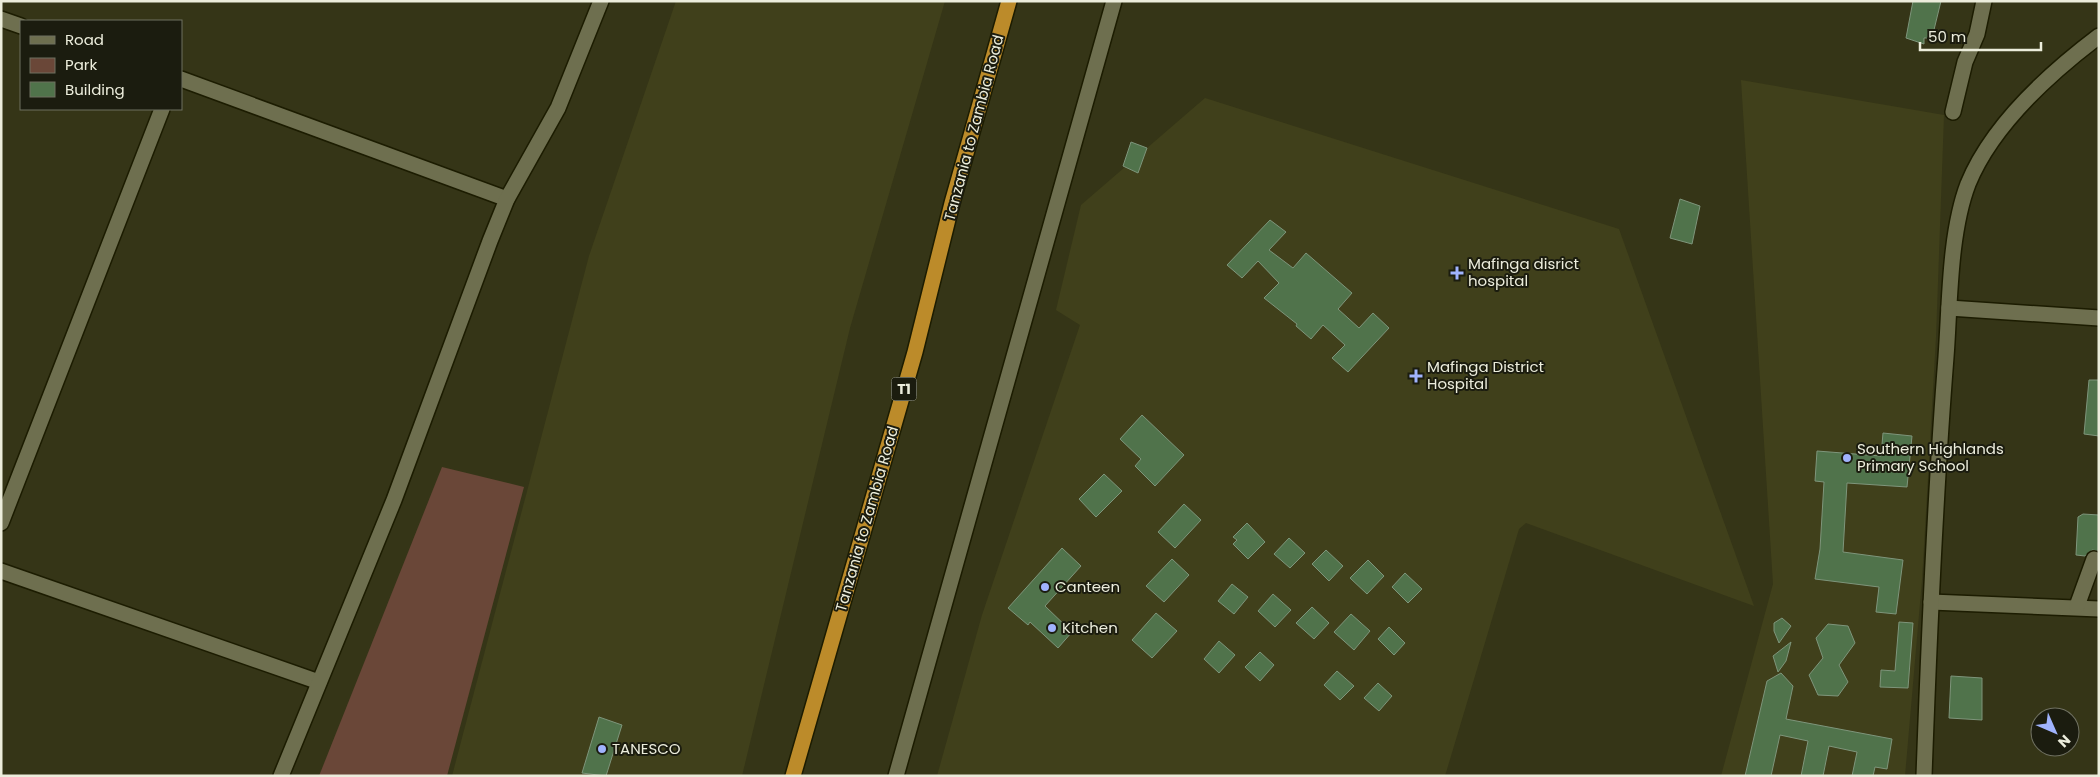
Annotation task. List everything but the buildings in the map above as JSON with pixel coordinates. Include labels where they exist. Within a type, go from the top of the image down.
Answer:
[{"type":"highway","name":"Tanzania to Zambia Road","points":[[793,776],[915,352],[952,203],[1009,1]]},
{"type":"street","points":[[281,776],[394,500],[459,320],[507,199],[558,108],[601,1]]},
{"type":"street","points":[[896,776],[1114,1]]},
{"type":"street","points":[[1953,112],[1965,62],[1977,34],[1984,1]]},
{"type":"street","points":[[1,19],[20,26]]},
{"type":"street","points":[[1924,776],[1936,489],[1954,243],[1968,184],[1993,140],[2056,68],[2099,36]]},
{"type":"street","points":[[182,79],[507,199]]},
{"type":"street","points":[[1,523],[162,110]]},
{"type":"street","points":[[1949,308],[2099,318]]},
{"type":"street","points":[[2077,606],[2094,558]]},
{"type":"street","points":[[1,571],[319,682]]},
{"type":"street","points":[[1931,602],[2077,606],[2099,609]]},
{"type":"shaded area","points":[[676,1],[945,1],[850,328],[742,776],[452,776],[589,256]]},
{"type":"shaded area","name":"Southern Highlands Primary School","points":[[1741,80],[1944,115],[1936,337],[1922,580],[1905,776],[1721,776],[1773,584]]},
{"type":"shaded area","points":[[1205,98],[1619,229],[1754,606],[1526,523],[1519,529],[1445,776],[937,776],[982,615],[1080,325],[1056,310],[1081,205]]},
{"type":"green space","points":[[442,467],[524,487],[447,776],[319,776]]},
{"type":"place","name":"Mafinga disrict hospital","points":[[1457,273]]},
{"type":"place","name":"Mafinga District Hospital","points":[[1416,376]]},
{"type":"place","name":"Southern Highlands Primary School","points":[[1847,458]]},
{"type":"place","name":"Canteen","points":[[1045,587]]},
{"type":"place","name":"Kitchen","points":[[1052,628]]},
{"type":"place","name":"TANESCO","points":[[602,749]]}]
